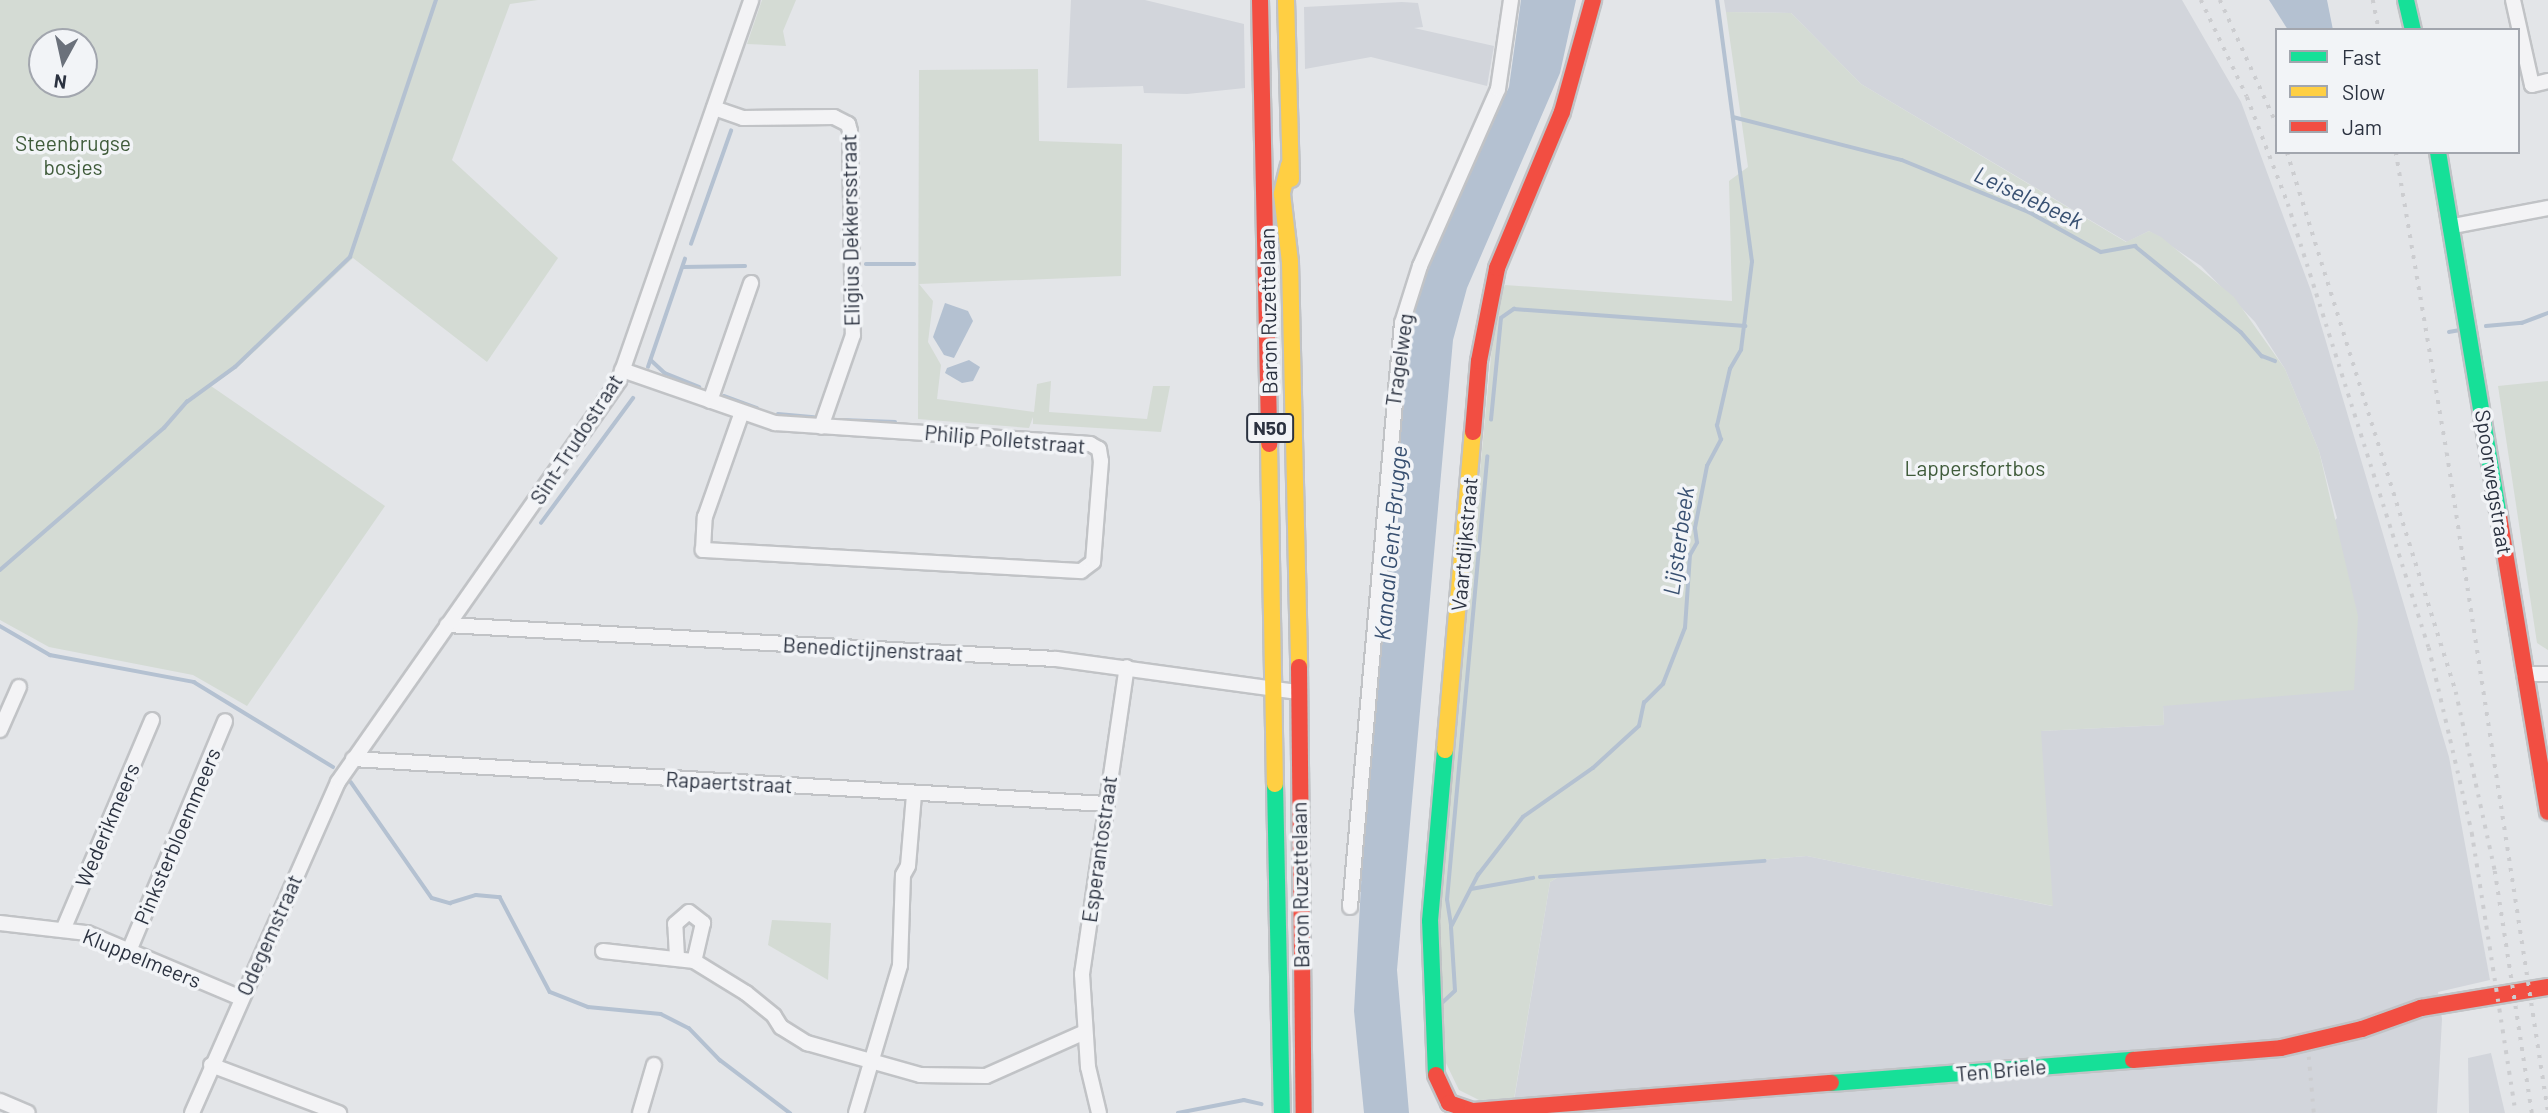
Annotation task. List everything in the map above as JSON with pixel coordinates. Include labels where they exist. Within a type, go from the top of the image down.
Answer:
[{"type":"street","name":"Sint-Trudostraat","points":[[353,759],[604,404],[622,370],[751,0]]},
{"type":"street","name":"Baron Ruzettelaan","points":[[1260,0],[1275,707],[1283,734],[1283,769],[1276,796],[1282,1113]]},
{"type":"street","name":"Tragelweg","points":[[1350,907],[1402,323],[1420,266],[1498,89],[1511,0]]},
{"type":"street","name":"Vaartdijkstraat","points":[[1449,1102],[1436,1077],[1430,921],[1479,361],[1497,268],[1562,112],[1592,0]]},
{"type":"street","points":[[2406,0],[2413,28]]},
{"type":"street","points":[[2513,0],[2519,28]]},
{"type":"street","name":"Baron Ruzettelaan","points":[[1286,1],[1289,165],[1282,194],[1290,262],[1304,1113]]},
{"type":"street","points":[[2520,31],[2532,85],[2548,81]]},
{"type":"street","name":"Eligius Dekkersstraat","points":[[714,108],[743,118],[834,117],[848,124],[852,335],[821,427]]},
{"type":"street","name":"Spoorwegstraat","points":[[2438,154],[2453,226],[2548,812]]},
{"type":"street","points":[[2453,226],[2548,208]]},
{"type":"street","points":[[710,401],[751,283]]},
{"type":"street","name":"Philip Polletstraat","points":[[622,370],[775,423],[1090,444],[1099,449],[1101,461],[1093,562],[1088,568],[703,550],[705,517],[742,412]]},
{"type":"street","name":"Benedictijnenstraat","points":[[447,625],[1127,667],[1297,692]]},
{"type":"street","name":"Esperantostraat","points":[[1099,1113],[1085,1032],[1082,974],[1127,667]]},
{"type":"street","points":[[2524,674],[2548,674]]},
{"type":"street","points":[[0,730],[19,687]]},
{"type":"street","name":"Wederikmeers","points":[[63,930],[152,720]]},
{"type":"street","name":"Pinksterbloemmeers","points":[[129,951],[225,721]]},
{"type":"street","name":"Rapaertstraat","points":[[353,759],[1105,804]]},
{"type":"street","name":"Odegemstraat","points":[[192,1113],[338,782],[353,759]]},
{"type":"street","points":[[856,1113],[900,965],[903,875],[908,866],[914,793]]},
{"type":"street","points":[[677,957],[675,924],[689,912],[703,923],[694,961]]},
{"type":"street","name":"Kluppelmeers","points":[[0,923],[86,933],[241,998]]},
{"type":"street","points":[[603,951],[677,957],[694,961],[746,993],[796,1037],[847,1057],[873,1061],[920,1075],[986,1076],[1085,1032]]},
{"type":"street","name":"Ten Briele","points":[[1449,1102],[1472,1112],[2295,1046],[2421,1008],[2548,988]]},
{"type":"street","points":[[211,1065],[339,1113]]},
{"type":"street","points":[[640,1113],[654,1065]]},
{"type":"street","points":[[0,1101],[28,1113]]},
{"type":"shaded area","points":[[1071,0],[1145,0],[1244,24],[1245,88],[1187,94],[1144,93],[1143,86],[1067,88]]},
{"type":"shaded area","points":[[1724,0],[2182,0],[2241,102],[2311,291],[2449,757],[2490,980],[2438,992],[2442,1019],[2437,1113],[1512,1113],[1550,882],[1560,876],[1807,856],[2052,906],[2040,731],[2164,725],[2163,706],[2337,518],[2319,451],[2285,369],[2255,322],[2201,266],[2149,231],[2127,242],[1861,84],[1791,13],[1726,12]]},
{"type":"shaded area","points":[[1418,3],[1423,27],[1414,28],[1494,46],[1487,86],[1371,57],[1305,69],[1304,7]]},
{"type":"shaded area","points":[[2491,1053],[2505,1113],[2469,1113],[2468,1058]]},
{"type":"green space","name":"Steenbrugse bosjes","points":[[0,0],[538,0],[510,4],[452,160],[558,258],[487,362],[353,258],[237,368],[211,386],[385,506],[247,706],[193,675],[49,647],[0,620]]},
{"type":"green space","points":[[762,0],[796,0],[783,31],[786,46],[747,44]]},
{"type":"green space","name":"Lappersfortbos","points":[[1726,12],[1791,13],[1861,84],[2126,242],[2149,231],[2161,237],[2234,297],[2285,369],[2319,451],[2358,616],[2354,690],[2163,706],[2164,725],[2041,731],[2053,906],[1807,856],[1560,876],[1550,882],[1514,1099],[1479,1100],[1459,1090],[1445,1061],[1437,922],[1496,304],[1505,285],[1732,301],[1729,181],[1748,167]]},
{"type":"green space","points":[[1038,69],[1039,141],[1122,144],[1121,276],[919,284],[933,301],[928,342],[941,365],[937,399],[1034,412],[1037,384],[1051,381],[1049,412],[1147,419],[1153,386],[1170,386],[1161,432],[1033,424],[1033,417],[1029,428],[918,419],[919,70]]},
{"type":"green space","points":[[2548,381],[2548,650],[2537,643],[2498,386]]},
{"type":"green space","points":[[772,920],[831,923],[828,980],[768,945]]},
{"type":"water","name":"Kanaal Gent-Brugge","points":[[1521,0],[1576,0],[1560,73],[1467,288],[1453,340],[1397,970],[1409,1113],[1364,1113],[1354,1011],[1362,868],[1403,375],[1416,304],[1430,262],[1509,87]]},
{"type":"water","points":[[2269,0],[2327,0],[2333,28],[2287,28]]},
{"type":"water","points":[[945,303],[968,311],[973,321],[954,358],[944,355],[933,337]]},
{"type":"water","points":[[969,360],[980,367],[973,381],[962,383],[945,373],[947,368]]},
{"type":"waterway","points":[[0,570],[164,428],[187,402],[235,367],[350,257],[436,0]]},
{"type":"waterway","name":"Lijsterbeek","points":[[1443,1002],[1455,991],[1451,927],[1478,875],[1523,817],[1593,768],[1639,726],[1644,703],[1663,684],[1685,628],[1690,555],[1697,543],[1695,528],[1707,466],[1721,440],[1717,426],[1730,369],[1741,350],[1752,262],[1717,0]]},
{"type":"waterway","name":"Leiselebeek","points":[[1733,117],[1902,160],[2029,212],[2101,252],[2135,246],[2241,332],[2262,356],[2275,361]]},
{"type":"waterway","points":[[691,244],[731,131]]},
{"type":"waterway","points":[[648,367],[685,259]]},
{"type":"waterway","points":[[866,264],[914,264]]},
{"type":"waterway","points":[[683,267],[745,266]]},
{"type":"waterway","points":[[1491,420],[1501,318],[1514,309],[1745,326]]},
{"type":"waterway","name":"Leiselebeek","points":[[2486,326],[2522,323],[2548,313]]},
{"type":"waterway","name":"Leiselebeek","points":[[2449,332],[2460,330]]},
{"type":"waterway","points":[[651,360],[665,373],[699,387]]},
{"type":"waterway","points":[[724,396],[757,408]]},
{"type":"waterway","points":[[541,523],[633,398]]},
{"type":"waterway","points":[[778,414],[814,417]]},
{"type":"waterway","points":[[843,420],[895,422]]},
{"type":"waterway","points":[[1451,925],[1447,900],[1487,457]]},
{"type":"waterway","points":[[0,626],[50,655],[194,682],[333,767]]},
{"type":"waterway","points":[[351,782],[432,898],[450,903],[476,895],[500,897],[550,992],[588,1007],[661,1014],[689,1028],[720,1060],[790,1113]]},
{"type":"waterway","points":[[1540,877],[1764,861]]},
{"type":"waterway","points":[[1471,889],[1533,878]]},
{"type":"waterway","points":[[1178,1113],[1244,1100],[1262,1104]]},
{"type":"railway","points":[[2201,0],[2247,97],[2288,204],[2429,648],[2472,833],[2516,1113]]},
{"type":"railway","points":[[2220,0],[2275,121]]},
{"type":"railway","points":[[2373,0],[2379,28]]},
{"type":"railway","points":[[2288,154],[2456,692],[2495,871],[2532,1113]]},
{"type":"railway","points":[[2396,154],[2447,453],[2548,1111]]},
{"type":"railway","points":[[2309,1057],[2314,1113]]},
{"type":"traffic: fast","points":[[2406,0],[2413,28]]},
{"type":"traffic: fast","points":[[2438,154],[2499,516]]},
{"type":"traffic: fast","points":[[1436,1075],[1430,921],[1445,750]]},
{"type":"traffic: fast","points":[[1275,784],[1282,1113]]},
{"type":"traffic: fast","points":[[1831,1083],[2133,1060]]},
{"type":"traffic: slow","points":[[1286,0],[1291,179]]},
{"type":"traffic: slow","points":[[1289,165],[1282,194],[1290,262],[1299,667]]},
{"type":"traffic: slow","points":[[1445,750],[1473,432]]},
{"type":"traffic: slow","points":[[1269,444],[1275,784]]},
{"type":"traffic: jam","points":[[1260,0],[1269,444]]},
{"type":"traffic: jam","points":[[1473,432],[1479,361],[1497,268],[1562,112],[1593,0]]},
{"type":"traffic: jam","points":[[2499,516],[2548,812]]},
{"type":"traffic: jam","points":[[1299,667],[1304,1113]]},
{"type":"traffic: jam","points":[[2133,1060],[2281,1048],[2362,1029],[2421,1008],[2548,987]]},
{"type":"traffic: jam","points":[[1436,1075],[1449,1103],[1472,1111],[1831,1083]]}]
